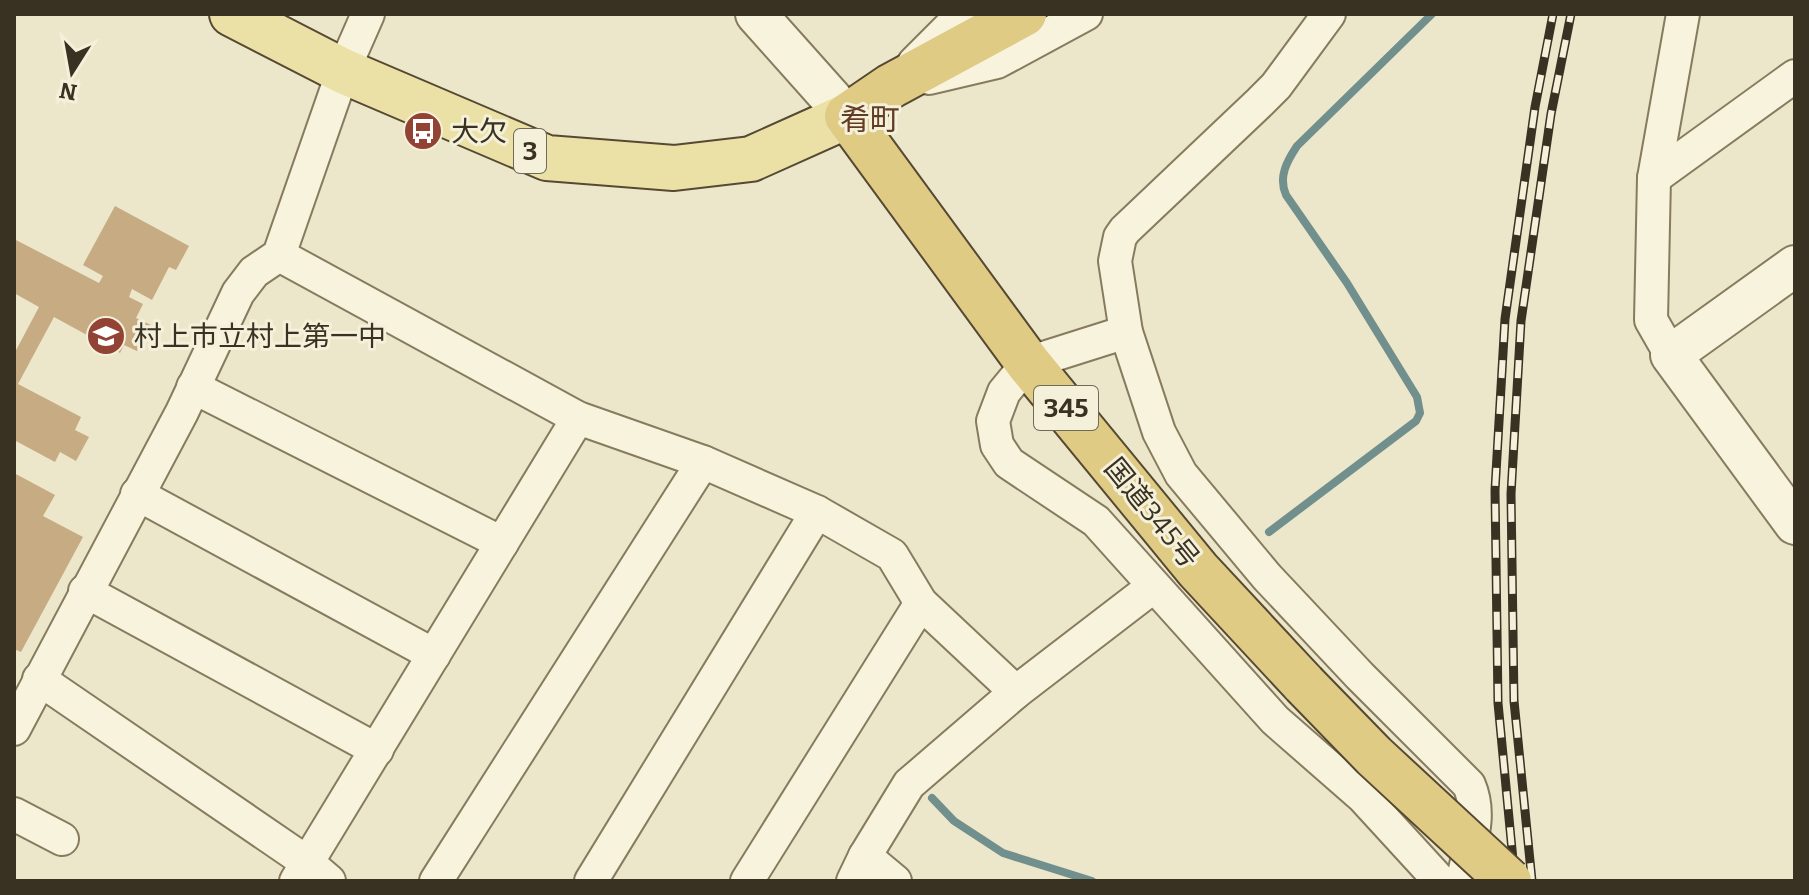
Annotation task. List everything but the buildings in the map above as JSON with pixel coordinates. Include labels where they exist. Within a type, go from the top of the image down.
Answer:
[{"type":"highway","points":[[847,116],[891,86],[1024,14]]},
{"type":"highway","name":"国道345号","points":[[847,116],[1028,363],[1198,570],[1374,756],[1509,881]]},
{"type":"main road","name":"3","points":[[232,14],[343,71],[547,158],[674,168],[751,159],[847,116]]},
{"type":"street","points":[[14,729],[193,387],[238,293],[254,272],[279,255],[343,71],[368,14]]},
{"type":"street","points":[[756,14],[847,116]]},
{"type":"street","points":[[891,86],[963,14]]},
{"type":"street","points":[[891,86],[997,62],[1086,14]]},
{"type":"street","points":[[1329,14],[1268,94],[1120,237],[1115,261],[1126,332],[1159,432],[1181,474],[1267,577],[1469,785],[1476,801],[1476,817],[1464,875],[1458,881]]},
{"type":"street","points":[[1683,14],[1654,178],[1651,320],[1671,355],[1795,524]]},
{"type":"street","points":[[1654,178],[1795,76]]},
{"type":"street","points":[[279,255],[578,418],[703,462],[817,512],[892,555],[921,603],[1016,692]]},
{"type":"street","points":[[1671,355],[1795,266]]},
{"type":"street","points":[[1126,332],[1028,363],[1004,392],[993,421],[997,445],[1009,463],[1096,521],[1275,720],[1363,797],[1440,881]]},
{"type":"street","points":[[193,387],[502,543]]},
{"type":"street","points":[[39,679],[311,875],[377,750],[578,418]]},
{"type":"street","points":[[436,881],[703,462]]},
{"type":"street","points":[[137,494],[434,655]]},
{"type":"street","points":[[591,881],[817,512]]},
{"type":"street","points":[[895,881],[859,868],[909,784],[1016,692],[1154,586]]},
{"type":"street","points":[[85,591],[377,750]]},
{"type":"street","points":[[747,881],[921,603]]},
{"type":"street","points":[[14,814],[62,839]]},
{"type":"waterway","points":[[1269,532],[1416,421],[1420,413],[1417,397],[1347,283],[1286,195],[1283,176],[1297,146],[1432,14]]},
{"type":"waterway","points":[[932,798],[954,821],[1003,853],[1092,881]]},
{"type":"railway","points":[[1515,881],[1498,703],[1495,490],[1505,319],[1535,107],[1553,14]]},
{"type":"railway","points":[[1532,881],[1514,701],[1511,494],[1521,321],[1551,114],[1571,14]]},
{"type":"place","name":"大欠","points":[[423,131]]},
{"type":"place","name":"村上市立村上第一中","points":[[106,336]]},
{"type":"district","name":"肴町","points":[[870,120]]}]
